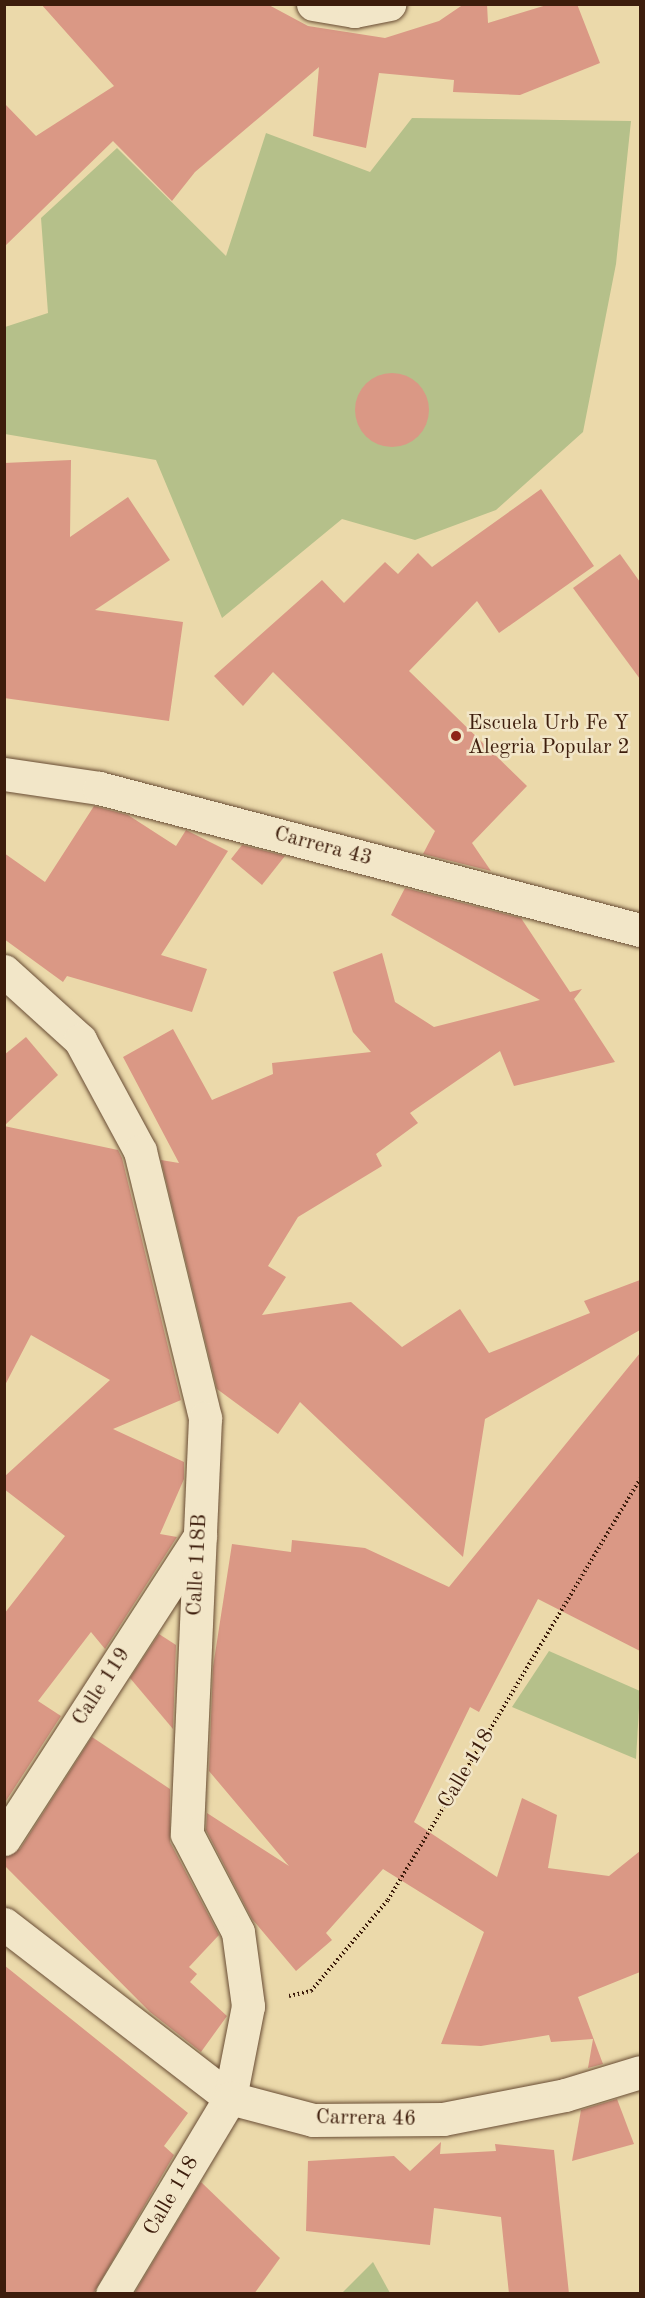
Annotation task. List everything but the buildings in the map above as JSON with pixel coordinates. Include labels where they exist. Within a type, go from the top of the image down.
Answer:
[{"type":"street","points":[[313,4],[354,10],[389,4]]},
{"type":"street","name":"Carrera 43","points":[[4,774],[99,789],[640,930]]},
{"type":"street","name":"Calle 118B","points":[[4,971],[80,1040],[140,1151],[205,1418],[187,1834],[238,1932],[248,2006],[230,2098]]},
{"type":"street","name":"Calle 119","points":[[4,1839],[200,1536]]},
{"type":"street","name":"Carrera 46","points":[[4,1924],[230,2098],[313,2120],[442,2119],[565,2095],[640,2072]]},
{"type":"street","name":"Calle 118","points":[[112,2294],[230,2098]]},
{"type":"path","name":"Calle 118","points":[[248,2006],[311,1991],[388,1900],[640,1479]]},
{"type":"green space","points":[[412,118],[631,121],[616,264],[583,432],[496,510],[415,540],[342,519],[222,618],[156,460],[5,434],[5,327],[48,313],[41,218],[117,148],[226,256],[266,133],[370,172]]},
{"type":"green space","points":[[549,1651],[640,1691],[636,1759],[512,1707]]},
{"type":"green space","points":[[373,2262],[390,2293],[342,2293]]},
{"type":"place","name":"Escuela Urb Fe Y Alegria Popular 2","points":[[456,736]]}]
